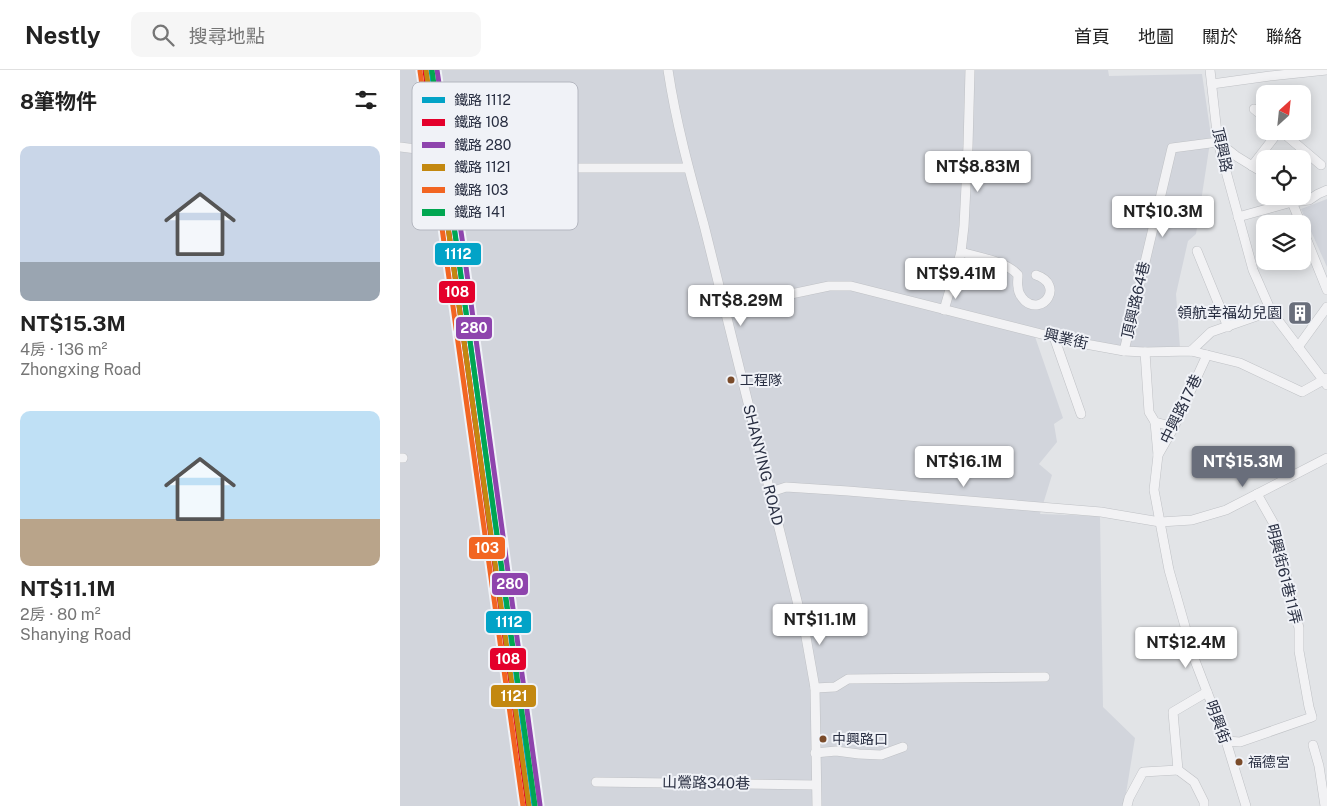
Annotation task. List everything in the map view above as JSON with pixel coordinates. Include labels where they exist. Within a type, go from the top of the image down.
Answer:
[{"type":"street","name":"SHANYING ROAD","points":[[668,70],[672,98],[688,168],[725,308],[806,637],[815,688],[816,806]]},
{"type":"street","points":[[944,310],[961,252],[964,226],[970,70]]},
{"type":"street","name":"頂興路","points":[[1210,70],[1218,142],[1253,270],[1271,311],[1326,381],[1327,390]]},
{"type":"street","points":[[1212,84],[1270,73],[1327,70]]},
{"type":"street","points":[[1252,166],[1273,140]]},
{"type":"street","points":[[1291,140],[1321,165]]},
{"type":"street","points":[[1218,142],[1256,169]]},
{"type":"street","name":"頂興路64巷","points":[[1124,351],[1172,148],[1218,142]]},
{"type":"street","points":[[578,168],[688,168]]},
{"type":"street","points":[[1311,199],[1327,190]]},
{"type":"street","points":[[1238,217],[1272,205]]},
{"type":"street","points":[[1311,250],[1327,290]]},
{"type":"street","points":[[1197,251],[1228,327]]},
{"type":"street","points":[[961,252],[995,262],[1013,270],[1018,275],[1018,287],[1021,298],[1035,306],[1043,303],[1049,297],[1051,290],[1050,284],[1036,274]]},
{"type":"street","name":"興業街","points":[[725,308],[829,286],[851,286],[1069,342],[1124,351],[1191,351],[1240,363],[1302,392],[1326,381]]},
{"type":"street","points":[[1298,347],[1327,307]]},
{"type":"street","points":[[1191,351],[1211,332],[1271,311]]},
{"type":"street","points":[[1054,337],[1081,414]]},
{"type":"street","points":[[1146,352],[1149,412],[1155,422],[1158,455]]},
{"type":"street","name":"中興路17巷","points":[[1160,522],[1154,490],[1158,455],[1174,427],[1207,355]]},
{"type":"street","points":[[1155,422],[1174,427]]},
{"type":"street","points":[[771,492],[786,486],[1100,512],[1160,522],[1192,520],[1226,510],[1327,458]]},
{"type":"street","name":"明興街61巷11弄","points":[[1226,741],[1240,742],[1312,717],[1299,651],[1299,628],[1274,524],[1257,494]]},
{"type":"street","name":"明興街","points":[[1160,522],[1169,570],[1194,658],[1226,741],[1246,806]]},
{"type":"street","points":[[815,688],[835,687],[848,679],[1045,677]]},
{"type":"street","points":[[1178,770],[1173,712],[1208,692]]},
{"type":"street","points":[[1313,745],[1319,766],[1324,804],[1314,806]]},
{"type":"street","points":[[816,753],[836,751],[881,754],[903,746]]},
{"type":"street","points":[[1127,806],[1129,798],[1143,772],[1178,770],[1194,782],[1204,802],[1204,806]]},
{"type":"street","name":"山鶯路340巷","points":[[596,782],[816,785]]},
{"type":"shaded area","points":[[400,70],[1108,70],[1109,76],[1202,74],[1211,136],[1196,234],[1188,241],[1176,294],[1180,348],[1130,348],[1032,328],[1063,418],[1054,424],[1057,442],[1039,464],[1052,475],[1040,514],[1100,516],[1103,707],[1135,738],[1124,806],[400,806]]},
{"type":"shaded area","points":[[1327,199],[1327,267],[1311,231],[1311,215],[1304,215],[1301,209]]},
{"type":"rail line","name":"1121","points":[[426,70],[428,82]]},
{"type":"rail line","name":"1112","points":[[431,70],[433,82]]},
{"type":"rail line","name":"141","points":[[432,70],[434,82]]},
{"type":"rail line","name":"280","points":[[437,70],[439,82]]},
{"type":"rail line","name":"103","points":[[420,71],[422,82]]},
{"type":"rail line","name":"108","points":[[425,71],[427,82]]},
{"type":"rail line","name":"103","points":[[442,230],[523,806]]},
{"type":"rail line","name":"108","points":[[448,230],[528,806]]},
{"type":"rail line","name":"1121","points":[[448,230],[529,806]]},
{"type":"rail line","name":"141","points":[[454,230],[535,805]]},
{"type":"rail line","name":"1112","points":[[455,230],[534,806]]},
{"type":"rail line","name":"280","points":[[461,230],[540,805]]},
{"type":"place","name":"領航幸福幼兒園","points":[[1300,313]]},
{"type":"place","name":"工程隊","points":[[731,380]]},
{"type":"place","name":"中興路口","points":[[823,739]]},
{"type":"place","name":"福德宮","points":[[1239,762]]}]
